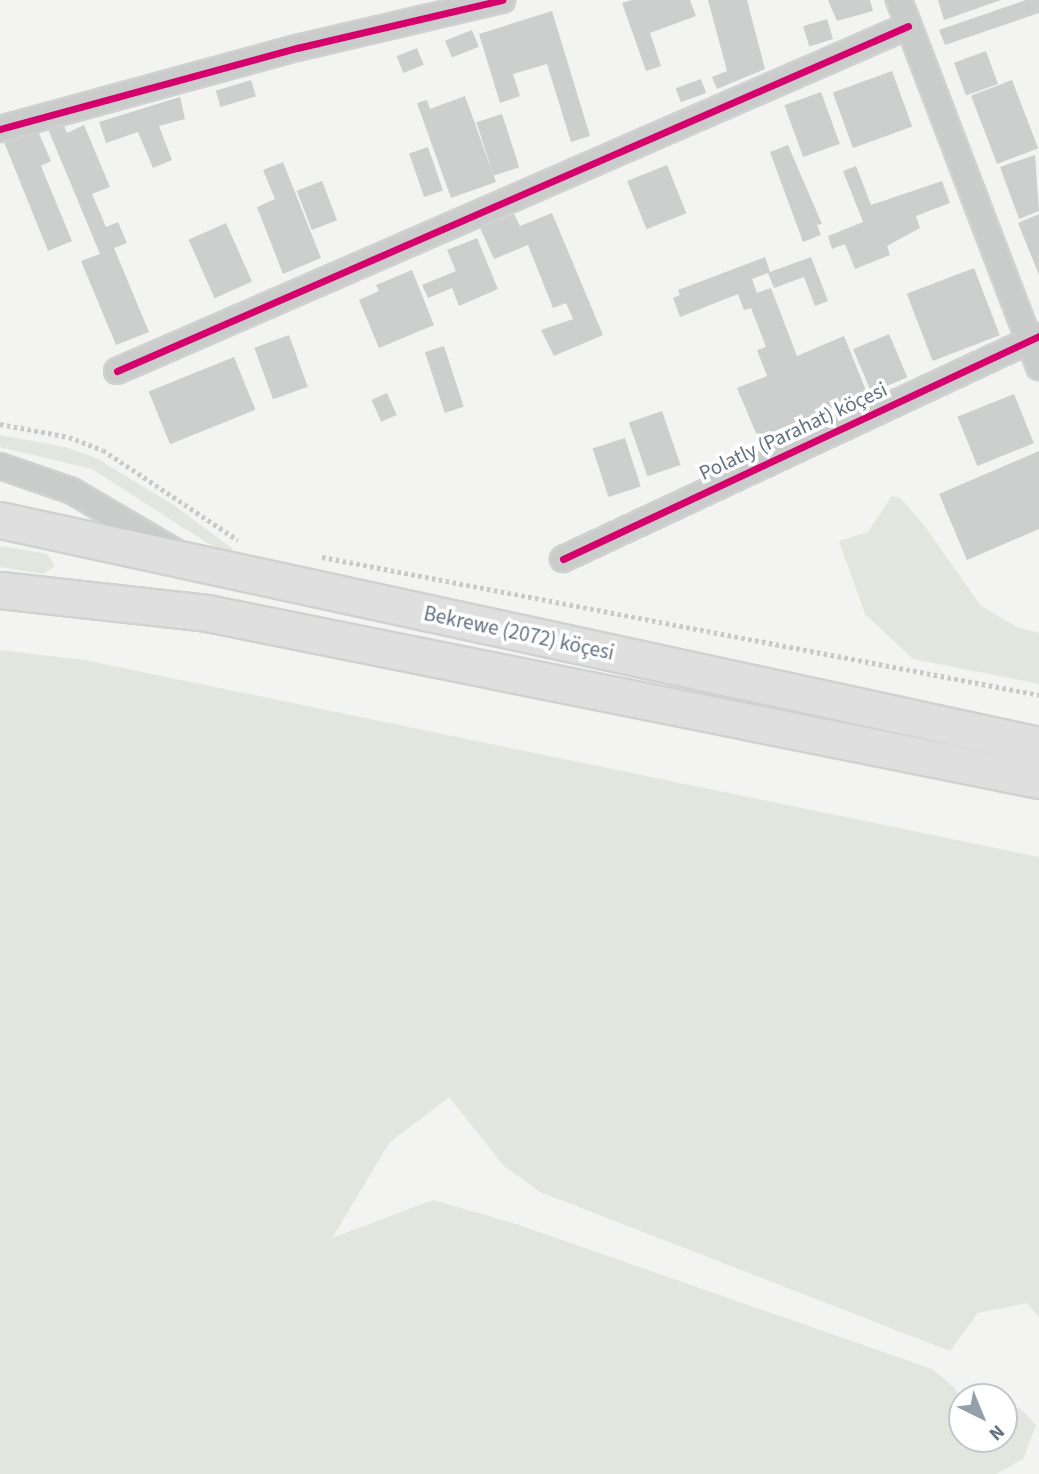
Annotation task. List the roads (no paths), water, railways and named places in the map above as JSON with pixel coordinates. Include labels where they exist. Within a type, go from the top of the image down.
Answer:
[{"type":"main road","name":"Bekrewe (2072) köçesi","points":[[0,520],[1039,745]]},
{"type":"main road","name":"Bekrewe (2072) köçesi","points":[[0,590],[207,612],[1039,780]]},
{"type":"street","points":[[0,129],[297,48],[502,0]]},
{"type":"street","points":[[899,0],[1034,338],[1039,367]]},
{"type":"street","points":[[117,371],[908,26]]},
{"type":"street","name":"Polatly (Parahat) köçesi","points":[[563,559],[1034,338]]},
{"type":"street","points":[[0,466],[72,491],[194,563]]}]
